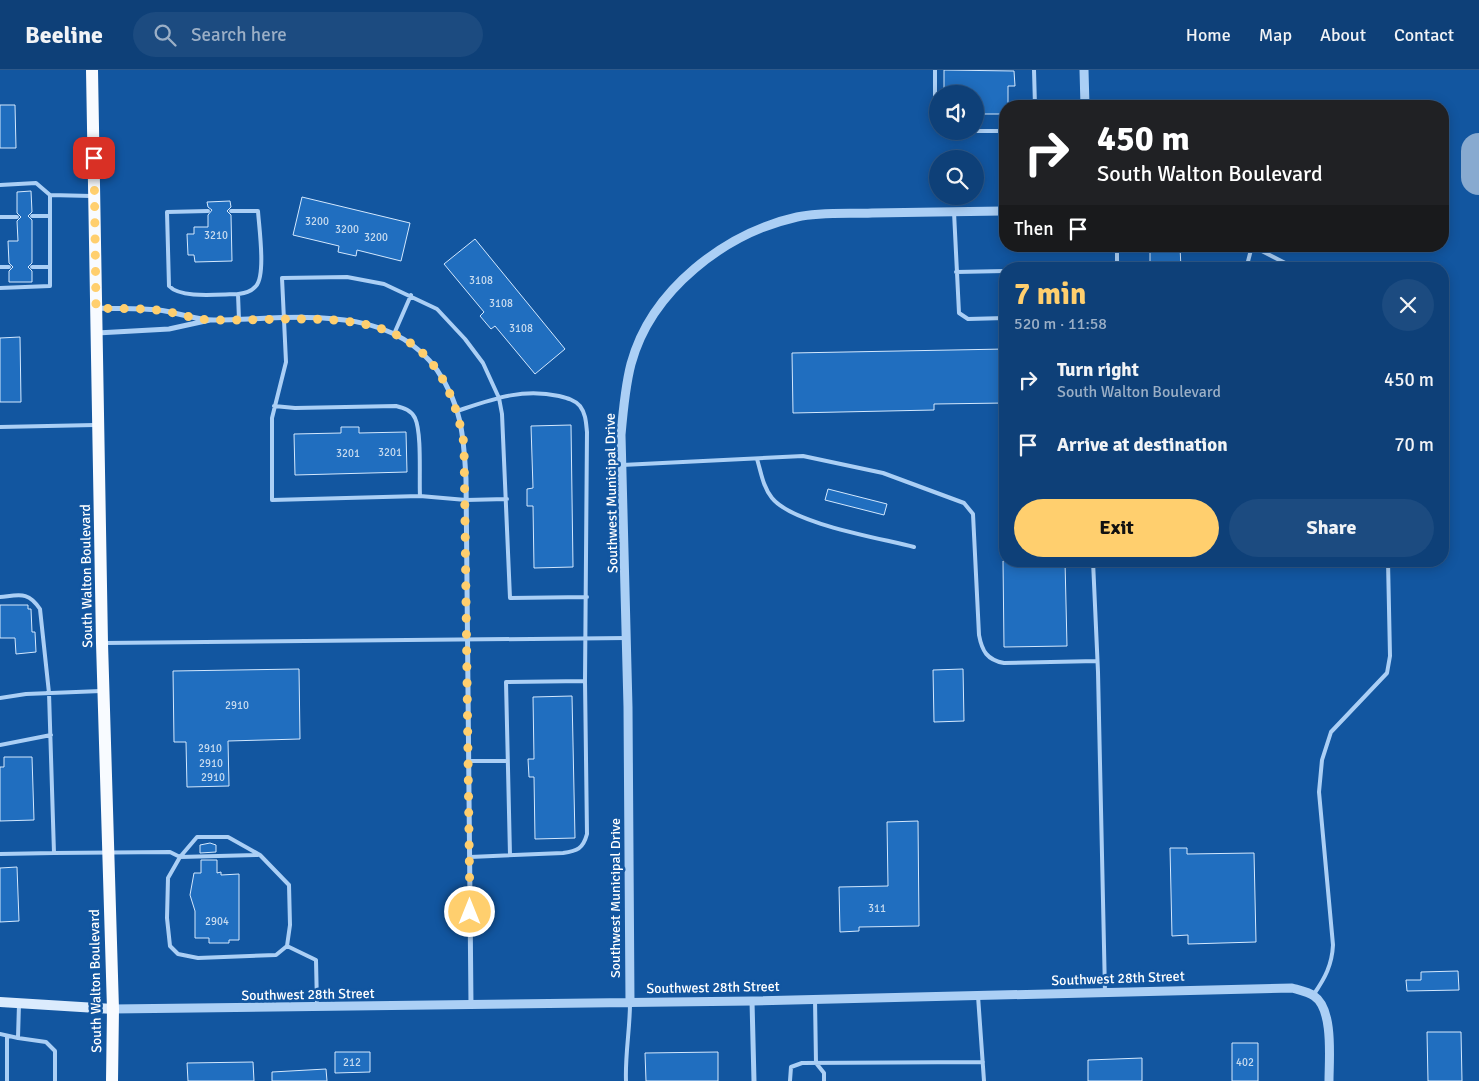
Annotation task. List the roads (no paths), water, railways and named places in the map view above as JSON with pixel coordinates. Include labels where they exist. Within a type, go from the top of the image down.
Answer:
[{"type":"main road","name":"South Walton Boulevard","points":[[92,70],[112,1081]]},
{"type":"main road","points":[[0,1002],[112,1009]]},
{"type":"street","points":[[1084,70],[1084,100]]},
{"type":"street","name":"Southwest Municipal Drive","points":[[630,1002],[627,638],[621,435],[624,399],[632,362],[644,335],[669,293],[693,269],[720,249],[744,235],[798,217],[828,214],[999,211]]},
{"type":"street","points":[[96,308],[158,310],[210,320],[347,320],[377,326],[394,334],[428,357],[445,382],[458,411],[464,444],[468,641],[471,1005]]},
{"type":"street","points":[[96,333],[163,330],[210,320]]},
{"type":"street","name":"Southwest 28th Street","points":[[112,1009],[317,1008],[815,1000],[1292,988],[1314,995]]},
{"type":"street","points":[[1314,995],[1322,1002],[1329,1034],[1329,1081]]},
{"type":"street","points":[[752,1001],[754,1081]]},
{"type":"lane","points":[[935,70],[935,85]]},
{"type":"lane","points":[[1034,70],[1035,100]]},
{"type":"lane","points":[[984,131],[999,131]]},
{"type":"lane","points":[[0,185],[36,183],[50,195],[94,196]]},
{"type":"lane","points":[[0,288],[50,286],[50,195]]},
{"type":"lane","points":[[208,211],[166,212],[169,286],[174,292],[238,294],[247,292],[256,286],[261,276],[258,211],[231,211]]},
{"type":"lane","points":[[954,212],[957,307],[963,318],[999,318]]},
{"type":"lane","points":[[0,217],[17,216]]},
{"type":"lane","points":[[32,216],[50,216]]},
{"type":"lane","points":[[1264,252],[1283,262]]},
{"type":"lane","points":[[32,267],[50,266]]},
{"type":"lane","points":[[0,267],[9,267]]},
{"type":"lane","points":[[956,272],[999,271]]},
{"type":"lane","points":[[507,499],[466,500],[420,496],[272,500],[270,443],[274,406],[286,362],[282,278],[346,277],[384,284],[411,295],[437,309],[465,339],[483,363],[498,398],[504,436],[507,499],[510,598],[587,597]]},
{"type":"lane","points":[[238,294],[239,320]]},
{"type":"lane","points":[[394,334],[411,295]]},
{"type":"lane","points":[[458,411],[498,398],[526,392],[569,398],[580,406],[586,418],[587,597],[585,681],[587,834],[584,844],[576,852],[470,856]]},
{"type":"lane","points":[[274,406],[295,408],[396,406],[408,410],[415,418],[418,433],[420,496]]},
{"type":"lane","points":[[0,427],[98,425]]},
{"type":"lane","points":[[622,466],[803,456],[883,473],[964,503],[973,514],[979,635],[981,646],[986,655],[994,661],[1004,663],[1097,661]]},
{"type":"lane","points":[[757,458],[764,486],[779,506],[793,514],[914,547]]},
{"type":"lane","points":[[1093,567],[1105,992]]},
{"type":"lane","points":[[1314,995],[1326,975],[1332,960],[1319,792],[1322,760],[1331,732],[1387,673],[1390,656],[1388,567]]},
{"type":"lane","points":[[0,596],[26,595],[34,599],[40,609],[49,694],[54,853]]},
{"type":"lane","points":[[102,643],[627,638]]},
{"type":"lane","points":[[510,855],[506,682],[585,681]]},
{"type":"lane","points":[[0,698],[10,695],[103,691]]},
{"type":"lane","points":[[0,745],[51,735]]},
{"type":"lane","points":[[469,762],[508,761]]},
{"type":"lane","points":[[197,837],[228,837],[260,855],[289,885],[290,925],[287,946],[276,955],[198,958],[178,954],[170,946],[167,918],[168,878],[180,857],[197,837]]},
{"type":"lane","points":[[0,854],[170,852],[180,857],[260,855]]},
{"type":"lane","points":[[287,946],[316,960],[317,1008]]},
{"type":"lane","points":[[978,996],[984,1081]]},
{"type":"lane","points":[[815,1000],[816,1063],[824,1073],[824,1081]]},
{"type":"lane","points":[[626,1081],[625,1055],[630,1032],[630,1002]]},
{"type":"lane","points":[[18,1038],[19,1003]]},
{"type":"lane","points":[[0,1034],[46,1042],[55,1050],[55,1081]]},
{"type":"lane","points":[[7,1036],[8,1081]]},
{"type":"lane","points":[[790,1081],[792,1067],[802,1063],[983,1062]]}]
